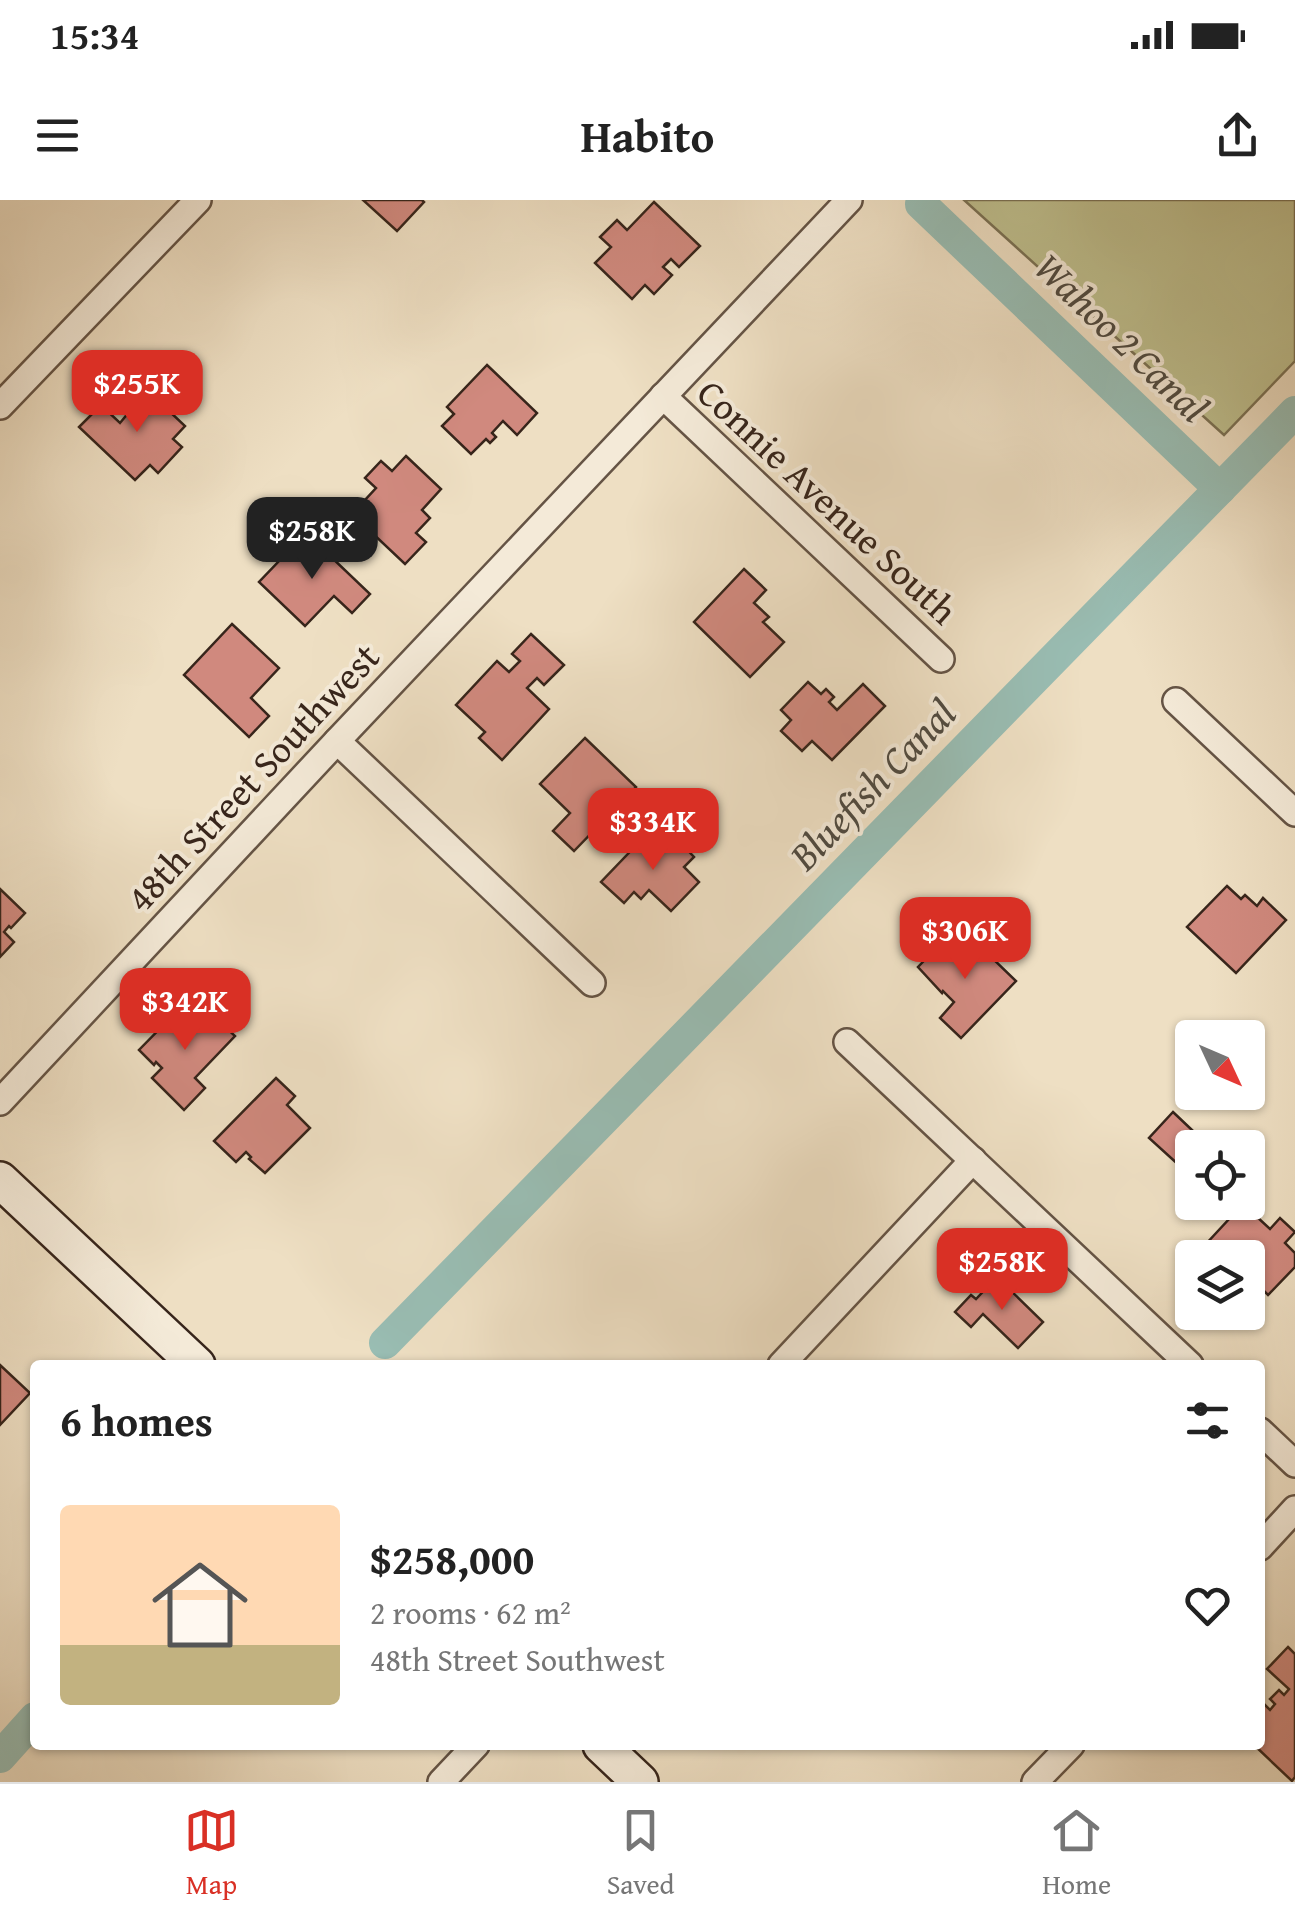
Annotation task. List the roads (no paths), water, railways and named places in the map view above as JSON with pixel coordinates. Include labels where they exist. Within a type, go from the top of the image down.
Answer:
[{"type":"street","points":[[0,406],[198,200]]},
{"type":"street","name":"48th Street Southwest","points":[[0,1102],[849,200]]},
{"type":"street","name":"Connie Avenue South","points":[[663,396],[940,660]]},
{"type":"street","points":[[1176,701],[1295,813]]},
{"type":"street","points":[[337,741],[592,983]]},
{"type":"street","points":[[847,1042],[1185,1360]]},
{"type":"street","points":[[786,1360],[973,1160]]},
{"type":"street","points":[[0,1180],[192,1360]]},
{"type":"street","points":[[1265,1436],[1295,1464]]},
{"type":"street","points":[[1265,1542],[1295,1509]]},
{"type":"street","points":[[441,1782],[471,1750]]},
{"type":"street","points":[[606,1750],[640,1782]]},
{"type":"street","points":[[1035,1782],[1066,1750]]},
{"type":"waterway","name":"Wahoo 2 Canal","points":[[921,204],[1220,489]]},
{"type":"waterway","name":"Bluefish Canal","points":[[385,1343],[1295,412]]},
{"type":"waterway","points":[[0,1757],[30,1724]]}]
